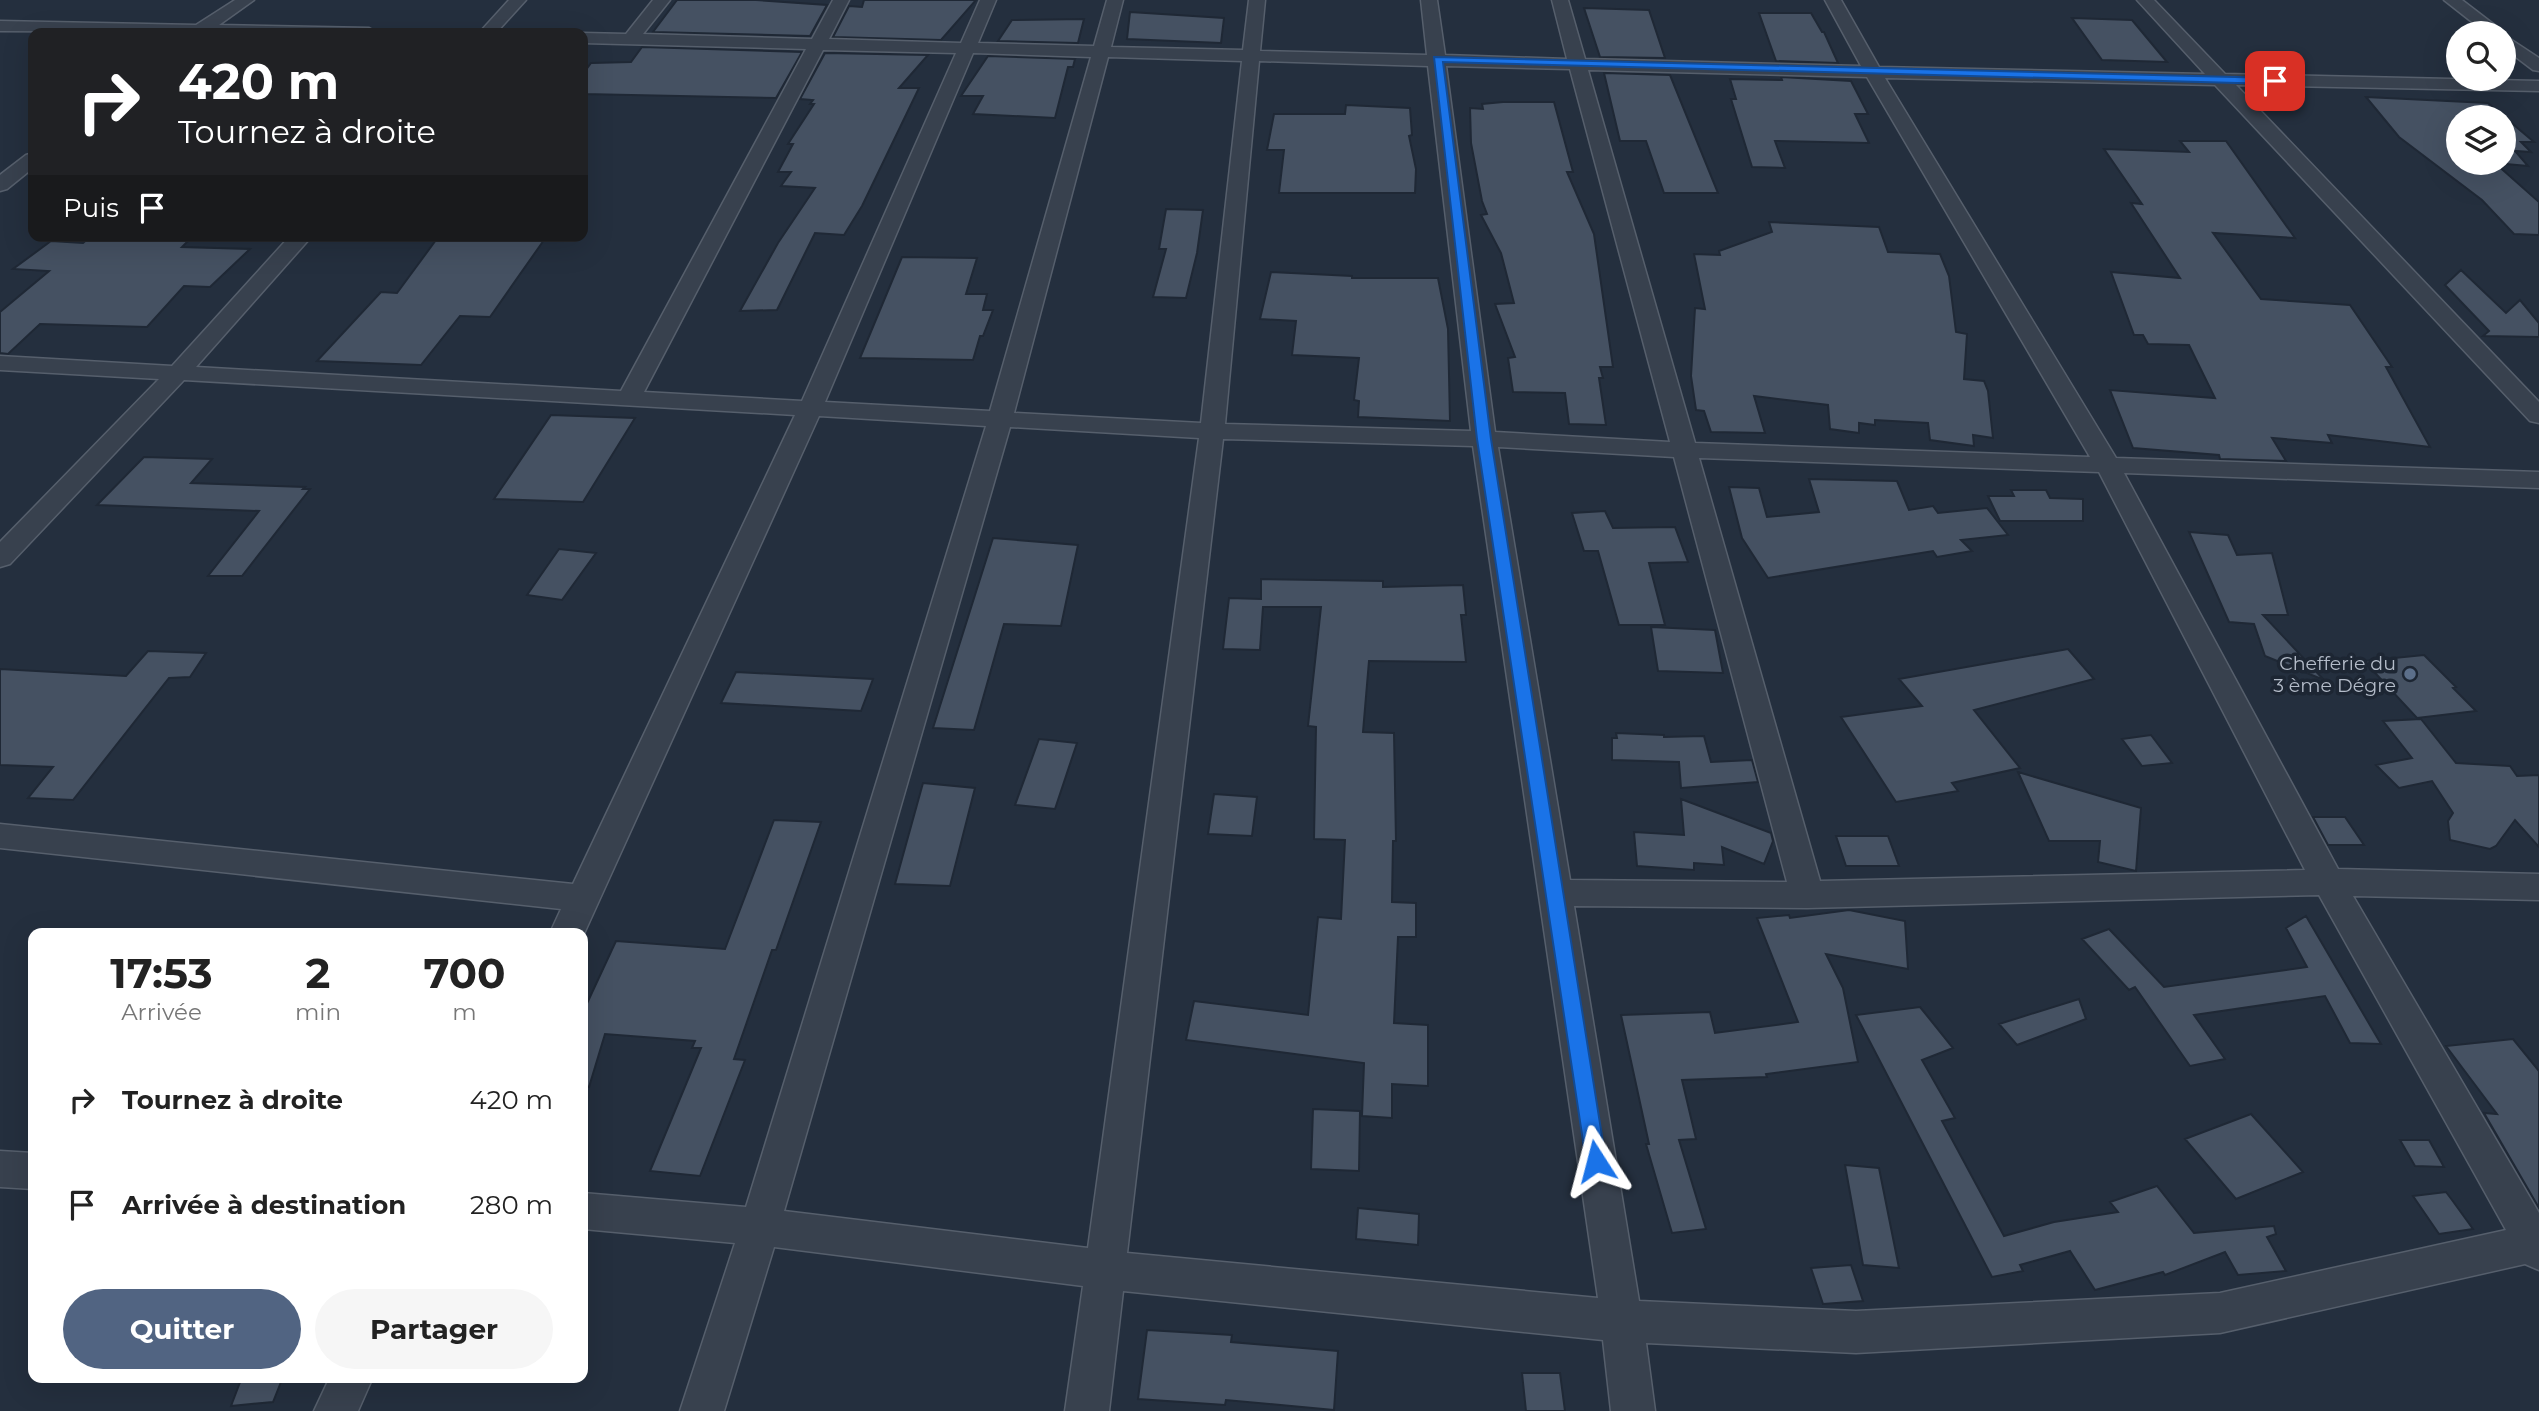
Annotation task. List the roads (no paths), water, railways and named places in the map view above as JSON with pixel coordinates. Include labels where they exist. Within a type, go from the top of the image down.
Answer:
[{"type":"street","points":[[203,28],[246,0]]},
{"type":"street","points":[[492,28],[518,0]]},
{"type":"street","points":[[631,39],[662,0]]},
{"type":"street","points":[[628,400],[841,0]]},
{"type":"street","points":[[570,928],[810,409],[988,0]]},
{"type":"street","points":[[702,1411],[760,1227],[1000,419],[1115,0]]},
{"type":"street","points":[[1087,1411],[1212,431],[1256,0]]},
{"type":"street","points":[[1429,0],[1484,439],[1622,1321],[1633,1411]]},
{"type":"street","points":[[1560,0],[1807,895]]},
{"type":"street","points":[[588,1211],[760,1227],[1105,1270],[1622,1321],[1856,1332],[2220,1313],[2537,1247],[2328,882],[2107,464],[1873,72],[1833,0]]},
{"type":"street","points":[[2145,0],[2539,416]]},
{"type":"street","points":[[2452,0],[2480,21]]},
{"type":"street","points":[[0,26],[66,28]]},
{"type":"street","points":[[588,38],[968,50],[2539,86]]},
{"type":"street","points":[[2516,49],[2539,66]]},
{"type":"street","points":[[0,185],[28,163]]},
{"type":"street","points":[[0,558],[177,374],[297,242]]},
{"type":"street","points":[[0,363],[1212,431],[2539,480]]},
{"type":"street","points":[[0,836],[585,898]]},
{"type":"street","points":[[1554,893],[1807,895],[2328,882],[2539,887]]},
{"type":"street","points":[[0,1169],[28,1171]]},
{"type":"street","points":[[336,1411],[349,1383]]},
{"type":"place","name":"Chefferie du 3 ème Dégre","points":[[2410,674]]}]
